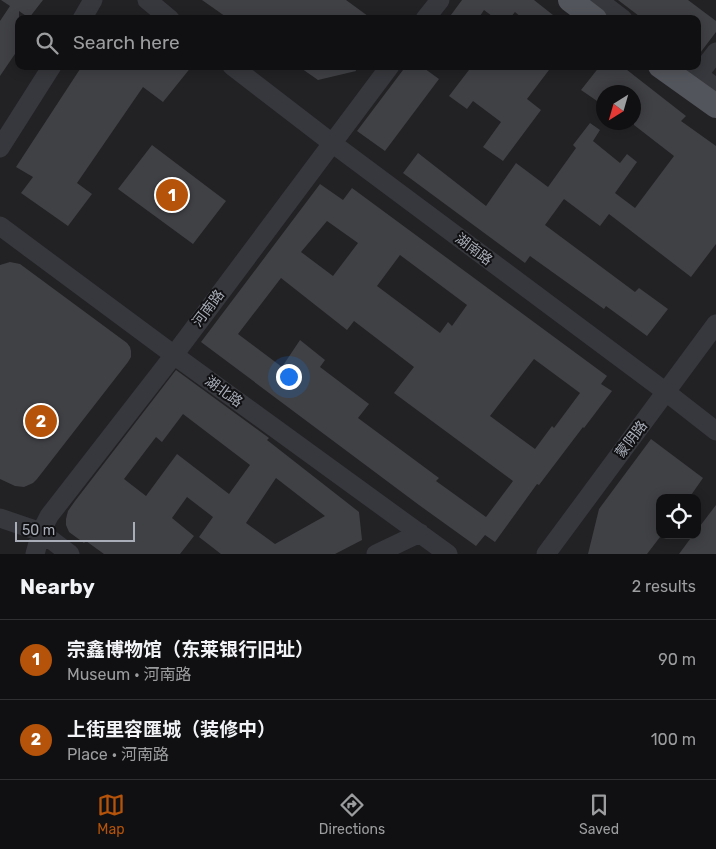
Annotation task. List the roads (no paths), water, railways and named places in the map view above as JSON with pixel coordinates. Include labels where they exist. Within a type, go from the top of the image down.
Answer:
[{"type":"main road","points":[[570,0],[590,15]]},
{"type":"main road","points":[[673,70],[692,76],[716,106]]},
{"type":"street","points":[[84,15],[93,0]]},
{"type":"street","points":[[146,0],[165,15]]},
{"type":"street","points":[[429,15],[440,0]]},
{"type":"street","points":[[598,0],[618,15]]},
{"type":"street","points":[[701,67],[716,52]]},
{"type":"street","points":[[0,148],[49,70]]},
{"type":"street","name":"湖南路","points":[[237,70],[716,431]]},
{"type":"street","name":"河南路","points":[[35,554],[41,532],[49,516],[174,355],[387,70]]},
{"type":"street","points":[[692,76],[716,88]]},
{"type":"street","name":"湖北路","points":[[0,226],[448,554]]},
{"type":"street","name":"蒙阴路","points":[[546,554],[716,324]]},
{"type":"street","points":[[0,518],[41,532],[70,554]]},
{"type":"street","points":[[376,554],[420,533]]},
{"type":"place","name":"宗鑫博物馆（东莱银行旧址）","points":[[172,195]]},
{"type":"place","name":"上街里容匯城（装修中）","points":[[41,421]]}]
